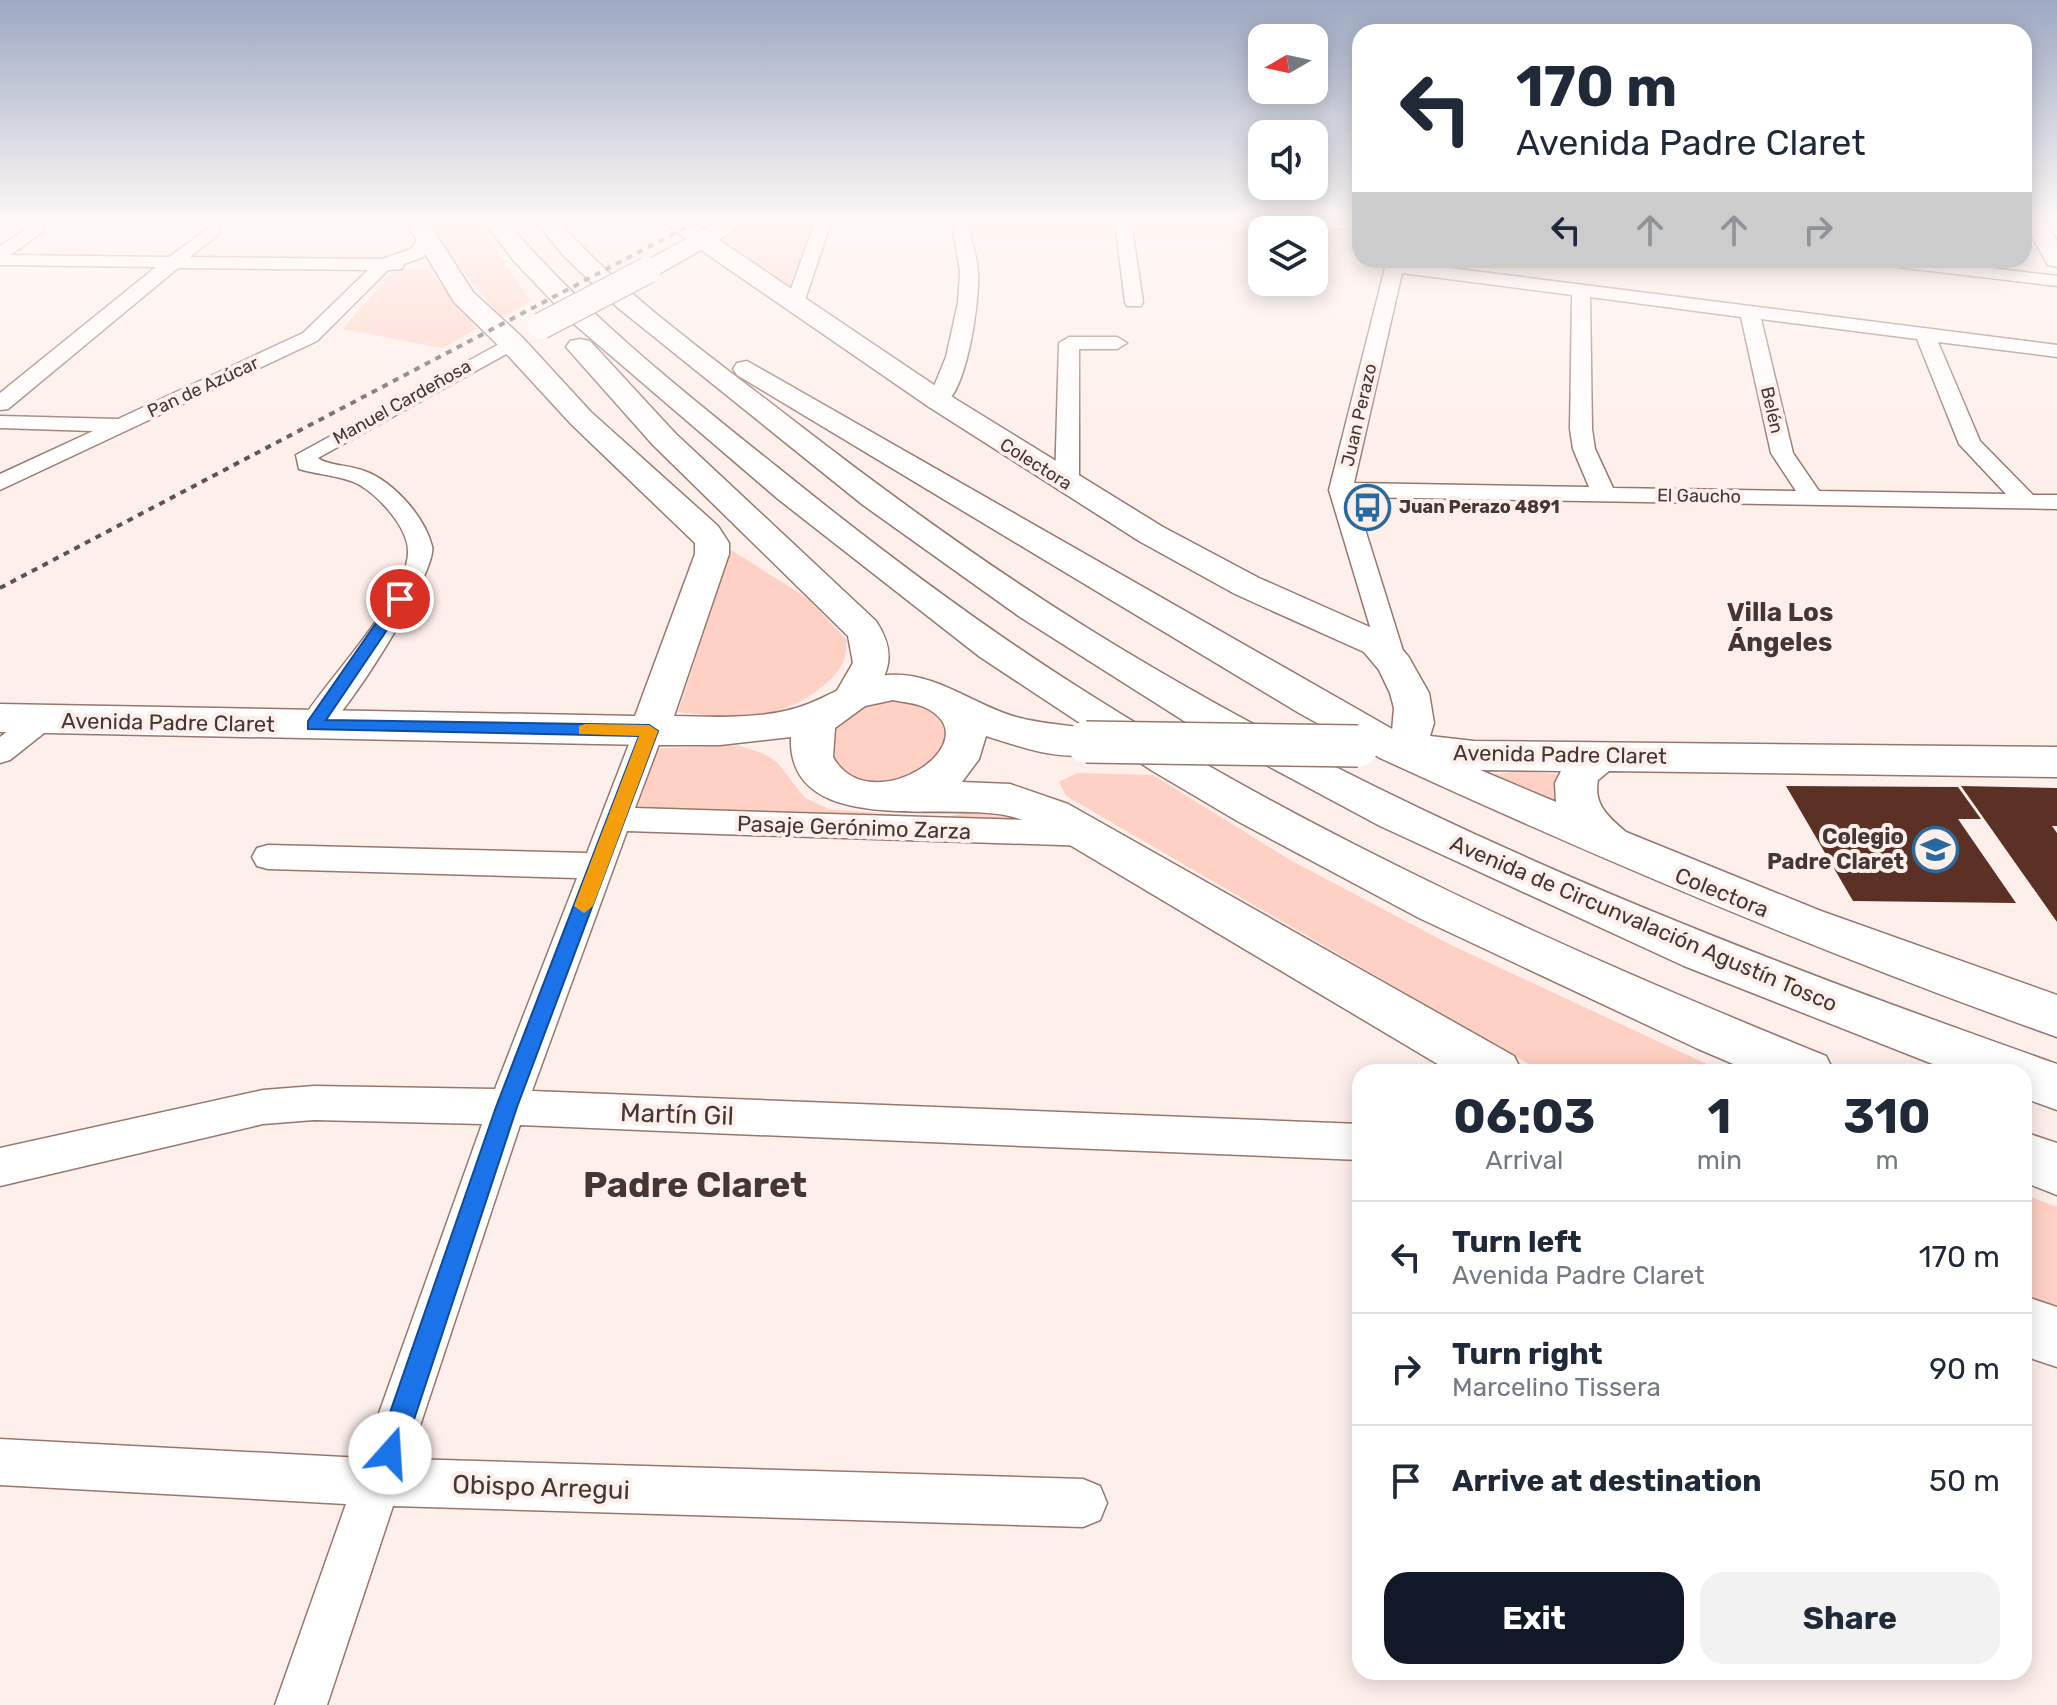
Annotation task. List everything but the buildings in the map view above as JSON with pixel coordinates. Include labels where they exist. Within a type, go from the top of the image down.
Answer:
[{"type":"main road","points":[[468,302],[512,343],[581,418],[706,533],[712,543],[712,554],[649,731]]},
{"type":"main road","points":[[541,302],[628,402],[863,629],[873,647],[874,664],[841,703],[810,742],[815,765],[835,785],[849,792],[886,797],[924,789],[950,772],[960,760],[967,738],[961,717],[954,708],[927,692],[911,688],[881,688],[841,703]]},
{"type":"main road","points":[[565,302],[582,320],[780,486],[904,584],[1080,707],[1233,797],[1405,889],[1580,974],[1789,1064]]},
{"type":"main road","points":[[512,343],[588,302]]},
{"type":"main road","name":"Avenida de Circunvalación Agustín Tosco","points":[[626,302],[814,451],[989,579],[1197,711],[1368,801],[1559,892],[1818,999],[1993,1064]]},
{"type":"main road","name":"Colectora","points":[[648,302],[693,336],[1354,737],[1622,851],[1885,956],[2057,1016]]},
{"type":"main road","name":"Colectora","points":[[795,303],[1067,483],[1207,565],[1361,636],[1390,654]]},
{"type":"main road","name":"Juan Perazo","points":[[1354,737],[1411,740],[1416,720],[1390,654]]},
{"type":"main road","name":"Avenida Padre Claret","points":[[0,718],[720,731],[788,724],[841,703]]},
{"type":"main road","name":"Avenida Padre Claret","points":[[954,708],[987,722],[1075,742]]},
{"type":"main road","name":"Avenida Padre Claret","points":[[720,731],[815,765]]},
{"type":"main road","name":"Avenida Padre Claret","points":[[950,772],[1001,753],[1075,742],[1354,737],[1474,755],[1611,754],[2057,762]]},
{"type":"main road","points":[[1611,754],[1584,768],[1576,781],[1574,795],[1582,814],[1596,832],[1622,851]]},
{"type":"main road","points":[[906,794],[1021,803],[1090,834],[1482,1064]]},
{"type":"main road","points":[[2032,1078],[2057,1087]]},
{"type":"main road","points":[[2032,1160],[2057,1169]]},
{"type":"main road","points":[[2032,1329],[2057,1337]]},
{"type":"street","points":[[0,404],[125,302]]},
{"type":"street","name":"Pan de Azúcar","points":[[0,483],[310,337],[346,302]]},
{"type":"street","points":[[939,401],[951,381],[966,302]]},
{"type":"street","name":"Juan Perazo","points":[[1386,302],[1341,490],[1390,654]]},
{"type":"street","points":[[1581,302],[1581,429],[1584,449],[1604,494]]},
{"type":"street","points":[[1662,302],[2057,351]]},
{"type":"street","name":"Belén","points":[[1750,313],[1782,453],[1813,499]]},
{"type":"street","points":[[1925,334],[1970,444],[2027,502]]},
{"type":"street","name":"Manuel Cardeñosa","points":[[313,725],[409,586],[422,552],[417,538],[378,487],[357,476],[313,466],[305,460],[313,451],[512,343]]},
{"type":"street","points":[[1067,483],[1069,343],[1117,343]]},
{"type":"street","points":[[0,422],[121,425]]},
{"type":"street","name":"El Gaucho","points":[[1341,490],[2057,502]]},
{"type":"street","points":[[0,753],[43,719]]},
{"type":"street","points":[[301,1705],[507,1107],[649,731]]},
{"type":"street","name":"Pasaje Gerónimo Zarza","points":[[618,819],[1090,834]]},
{"type":"street","points":[[268,857],[599,866]]},
{"type":"street","name":"Martín Gil","points":[[0,1167],[263,1107],[314,1103],[507,1107],[1352,1142]]},
{"type":"street","name":"Obispo Arregui","points":[[0,1462],[380,1482],[1083,1503]]},
{"type":"shaded area","points":[[367,302],[455,302],[477,329],[442,348],[342,329]]},
{"type":"shaded area","points":[[488,302],[530,302],[502,318]]},
{"type":"shaded area","points":[[731,550],[807,598],[846,639],[844,661],[838,672],[822,687],[789,707],[735,716],[678,712]]},
{"type":"shaded area","points":[[896,699],[935,714],[950,736],[926,773],[876,783],[846,772],[832,753],[831,741],[835,729],[859,708]]},
{"type":"shaded area","points":[[737,745],[762,753],[777,762],[805,798],[829,809],[938,818],[987,809],[1029,822],[630,810],[652,749]]},
{"type":"shaded area","points":[[1522,771],[1563,775],[1564,808],[1490,775]]},
{"type":"shaded area","points":[[1077,773],[1153,775],[1292,861],[1451,945],[1707,1064],[1528,1064],[1066,796],[1059,782]]},
{"type":"shaded area","points":[[2032,1197],[2057,1207],[2057,1310],[2032,1302]]},
{"type":"railway","points":[[0,588],[545,302]]},
{"type":"slow traffic","points":[[584,906],[649,731],[585,730]]},
{"type":"place","name":"Juan Perazo 4891","points":[[1368,507]]},
{"type":"place","name":"Colegio Padre Claret","points":[[1935,849]]},
{"type":"district","name":"Villa Los Ángeles","points":[[1780,627]]},
{"type":"district","name":"Padre Claret","points":[[695,1184]]},
{"type":"route","points":[[390,1453],[507,1107],[649,731],[313,725],[400,599]]}]
